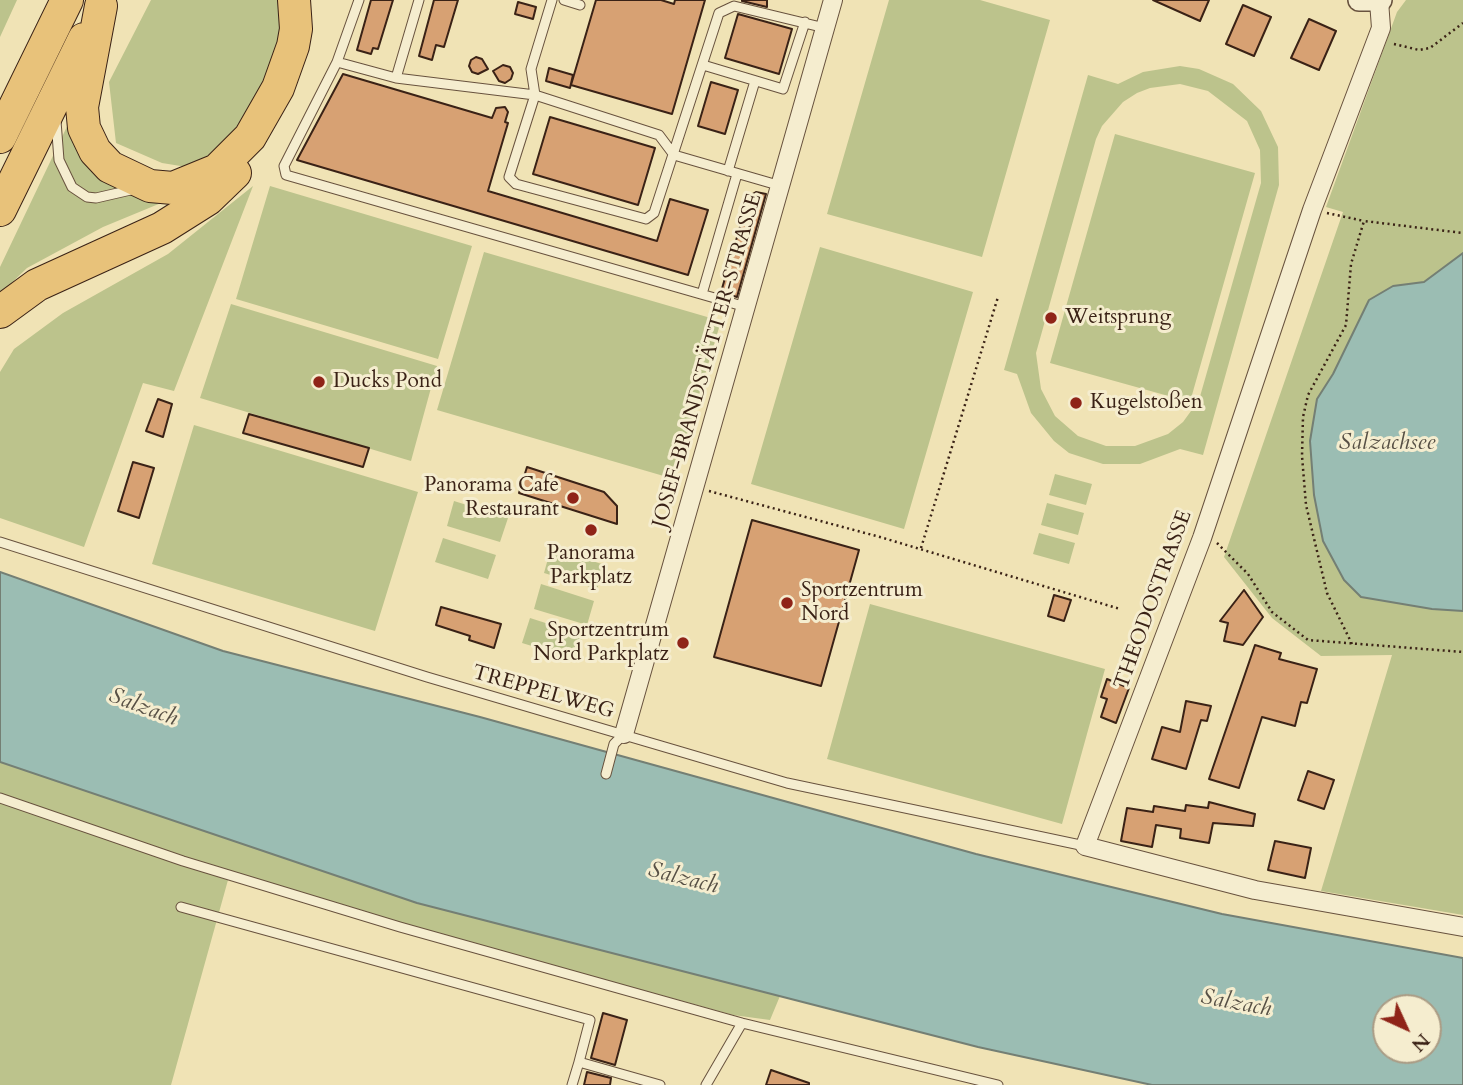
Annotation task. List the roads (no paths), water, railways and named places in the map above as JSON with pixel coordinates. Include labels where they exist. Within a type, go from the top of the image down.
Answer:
[{"type":"highway","points":[[0,137],[67,0]]},
{"type":"highway","points":[[102,3],[82,107],[84,128],[95,151],[110,167],[150,186],[173,188],[199,180],[225,163],[250,137],[278,88],[293,46],[296,29],[294,0]]},
{"type":"highway","points":[[0,312],[37,285],[162,228],[208,199],[233,176],[266,137],[294,87],[307,48],[317,0]]},
{"type":"highway","points":[[0,211],[102,3]]},
{"type":"street","name":"JOSEF-BRANDSTÄTTER-STRASSE","points":[[624,734],[827,29],[833,0]]},
{"type":"street","name":"THEODOSTRASSE","points":[[1085,846],[1202,538],[1312,210],[1381,28],[1373,0]]},
{"type":"street","points":[[1085,846],[1255,890],[1463,927]]},
{"type":"lane","points":[[359,0],[337,62],[284,166],[286,175],[746,307]]},
{"type":"lane","points":[[396,78],[419,0]]},
{"type":"lane","points":[[552,0],[531,69],[535,95],[509,177],[516,184],[646,219],[654,213],[719,13],[734,6],[827,29]]},
{"type":"lane","points":[[564,0],[580,5]]},
{"type":"lane","points":[[703,65],[783,89],[804,22]]},
{"type":"lane","points":[[337,62],[396,78],[535,95],[659,135],[674,155],[781,186]]},
{"type":"lane","points":[[702,295],[755,81]]},
{"type":"lane","points":[[55,99],[59,160],[72,187],[87,197],[96,198],[150,186]]},
{"type":"lane","name":"TREPPELWEG","points":[[0,542],[426,677],[787,783],[1085,846]]},
{"type":"lane","points":[[606,774],[614,744],[624,734]]},
{"type":"lane","points":[[0,798],[183,861],[400,927],[742,1023],[998,1085]]},
{"type":"lane","points":[[181,906],[590,1020],[572,1085]]},
{"type":"lane","points":[[706,1085],[742,1023]]},
{"type":"lane","points":[[579,1062],[660,1085]]},
{"type":"water","name":"Salzachsee","points":[[1463,253],[1463,611],[1432,609],[1361,597],[1344,580],[1323,541],[1314,495],[1310,441],[1317,399],[1333,374],[1369,300],[1393,286],[1424,282]]},
{"type":"water","name":"Salzach","points":[[0,572],[223,651],[480,717],[976,854],[1222,914],[1463,958],[1463,1085],[1152,1085],[978,1047],[417,903],[0,762]]},
{"type":"place","name":"Weitsprung","points":[[1051,318]]},
{"type":"place","name":"Ducks Pond","points":[[319,382]]},
{"type":"place","name":"Kugelstoßen","points":[[1076,403]]},
{"type":"place","name":"Panorama Cafe Restaurant","points":[[573,498]]},
{"type":"place","name":"Panorama Parkplatz","points":[[591,530]]},
{"type":"place","name":"Sportzentrum Nord","points":[[787,603]]},
{"type":"place","name":"Sportzentrum Nord Parkplatz","points":[[683,643]]}]
